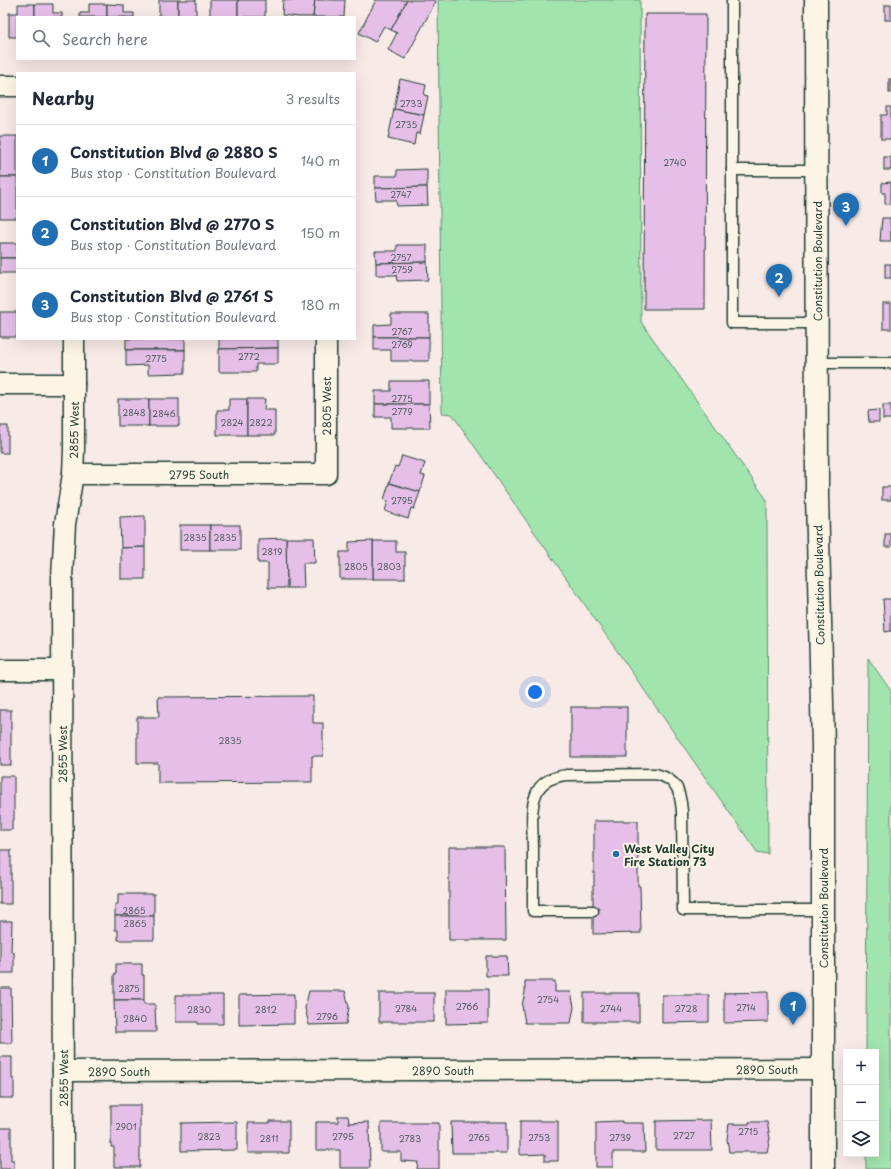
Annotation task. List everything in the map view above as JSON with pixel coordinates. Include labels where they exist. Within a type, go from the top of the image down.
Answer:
[{"type":"street","name":"Constitution Boulevard","points":[[816,0],[817,495],[822,746],[823,1169]]},
{"type":"street","points":[[0,86],[16,86]]},
{"type":"street","name":"2855 West","points":[[63,1169],[62,577],[65,524],[73,474],[74,340]]},
{"type":"street","name":"2805 West","points":[[326,340],[326,474]]},
{"type":"street","points":[[0,384],[74,384]]},
{"type":"street","name":"2795 South","points":[[73,474],[326,474]]},
{"type":"street","points":[[0,670],[62,670]]},
{"type":"street","name":"2890 South","points":[[63,1071],[823,1069]]},
{"type":"lane","points":[[732,0],[732,323],[817,323]]},
{"type":"lane","points":[[732,170],[817,170]]},
{"type":"lane","points":[[817,363],[891,363]]},
{"type":"lane","points":[[593,911],[533,911],[533,807],[538,790],[543,784],[560,776],[656,774],[664,776],[676,784],[681,799],[682,811],[683,910],[822,910]]},
{"type":"green space","points":[[438,0],[640,0],[641,322],[767,500],[768,854],[757,852],[452,414],[442,413]]},
{"type":"green space","points":[[868,658],[891,691],[891,1169],[866,1169],[866,1157],[879,1157],[879,1049],[866,1049]]},
{"type":"building","points":[[159,0],[178,0],[178,16],[159,16]]},
{"type":"building","points":[[178,0],[196,0],[196,16],[178,16]]},
{"type":"building","points":[[210,0],[238,0],[238,16],[210,16]]},
{"type":"building","points":[[238,0],[265,0],[265,16],[238,16]]},
{"type":"building","points":[[283,0],[315,0],[313,16],[282,15]]},
{"type":"building","points":[[315,0],[345,0],[344,16],[313,16]]},
{"type":"building","points":[[376,0],[407,0],[391,30],[384,26],[375,42],[359,33]]},
{"type":"building","points":[[407,0],[436,1],[405,59],[388,50],[397,33],[391,30]]},
{"type":"building","points":[[18,4],[35,4],[35,16],[16,16],[16,37],[9,37],[9,13],[18,13]]},
{"type":"building","points":[[35,4],[53,4],[53,13],[62,13],[62,16],[35,16]]},
{"type":"building","points":[[89,4],[107,4],[107,16],[80,16],[80,13],[89,13]]},
{"type":"building","points":[[107,4],[124,5],[124,13],[134,13],[134,16],[107,16]]},
{"type":"building","points":[[885,5],[891,5],[891,20],[885,20]]},
{"type":"building","points":[[645,14],[706,14],[705,309],[644,309]]},
{"type":"building","points":[[400,79],[426,85],[424,95],[428,96],[424,115],[394,109]]},
{"type":"building","points":[[889,79],[891,79],[891,93],[889,93]]},
{"type":"building","points":[[887,107],[891,107],[891,139],[881,139],[881,115],[887,115]]},
{"type":"building","points":[[394,109],[424,115],[420,134],[416,133],[414,145],[388,139]]},
{"type":"building","points":[[0,136],[16,136],[16,177],[0,177]]},
{"type":"building","points":[[884,157],[891,157],[891,170],[884,170]]},
{"type":"building","points":[[427,169],[427,187],[375,188],[375,176],[397,176],[397,170]]},
{"type":"building","points":[[0,177],[16,177],[16,218],[0,218]]},
{"type":"building","points":[[891,182],[891,204],[885,204],[885,193],[882,193],[882,183]]},
{"type":"building","points":[[427,187],[428,205],[397,206],[396,200],[376,200],[375,188]]},
{"type":"building","points":[[882,218],[890,218],[891,241],[880,241]]},
{"type":"building","points":[[0,243],[16,243],[16,258],[0,258]]},
{"type":"building","points":[[397,245],[427,245],[427,262],[376,263],[375,251],[397,251]]},
{"type":"building","points":[[0,258],[16,258],[16,273],[0,273]]},
{"type":"building","points":[[427,262],[428,280],[397,281],[396,275],[376,275],[376,263]]},
{"type":"building","points":[[885,264],[891,264],[891,278],[885,278]]},
{"type":"building","points":[[883,304],[891,304],[891,329],[883,329]]},
{"type":"building","points":[[0,312],[16,312],[16,337],[0,337]]},
{"type":"building","points":[[391,314],[429,314],[429,337],[374,337],[374,325],[391,324]]},
{"type":"building","points":[[374,337],[429,337],[429,361],[391,361],[391,350],[374,350]]},
{"type":"building","points":[[126,340],[185,340],[185,350],[126,350]]},
{"type":"building","points":[[219,340],[278,340],[278,348],[219,349]]},
{"type":"building","points":[[278,348],[278,364],[256,364],[256,372],[219,372],[219,349]]},
{"type":"building","points":[[126,350],[185,350],[185,373],[148,374],[148,365],[126,366]]},
{"type":"building","points":[[391,381],[429,381],[429,404],[375,404],[375,391],[391,391]]},
{"type":"building","points":[[118,399],[149,399],[149,426],[118,426]]},
{"type":"building","points":[[149,399],[179,399],[179,426],[149,426]]},
{"type":"building","points":[[229,399],[247,399],[247,435],[217,435],[217,410],[229,410]]},
{"type":"building","points":[[247,399],[265,399],[264,410],[275,410],[275,435],[247,435]]},
{"type":"building","points":[[375,404],[429,404],[430,428],[391,428],[391,417],[375,417]]},
{"type":"building","points":[[883,405],[891,405],[891,419],[883,419]]},
{"type":"building","points":[[879,410],[879,422],[869,422],[868,411]]},
{"type":"building","points":[[0,426],[8,426],[8,453],[0,453]]},
{"type":"building","points":[[402,456],[425,463],[421,475],[425,476],[420,492],[389,483],[395,466],[398,467]]},
{"type":"building","points":[[389,483],[420,492],[414,509],[411,508],[408,519],[385,511],[388,501],[384,500]]},
{"type":"building","points":[[882,487],[891,487],[891,500],[882,500]]},
{"type":"building","points":[[145,516],[145,547],[121,548],[120,517]]},
{"type":"building","points":[[180,525],[210,525],[210,550],[180,550]]},
{"type":"building","points":[[210,525],[240,525],[240,550],[210,550]]},
{"type":"building","points":[[885,534],[891,534],[891,547],[885,547]]},
{"type":"building","points":[[286,538],[314,538],[315,563],[303,563],[304,588],[287,588]]},
{"type":"building","points":[[286,538],[287,588],[268,588],[268,563],[258,563],[258,539]]},
{"type":"building","points":[[373,541],[396,541],[396,552],[405,552],[405,579],[373,579]]},
{"type":"building","points":[[373,541],[373,579],[340,579],[340,552],[349,552],[349,542]]},
{"type":"building","points":[[145,547],[145,579],[121,579],[121,548]]},
{"type":"building","points":[[883,599],[891,599],[891,631],[885,632]]},
{"type":"building","points":[[313,696],[313,723],[323,723],[323,756],[312,756],[312,782],[158,783],[158,763],[137,763],[137,717],[159,717],[158,697]]},
{"type":"building","points":[[571,707],[627,707],[627,757],[571,757]]},
{"type":"building","points":[[0,710],[11,710],[11,765],[0,765]]},
{"type":"building","points":[[0,776],[14,776],[14,820],[12,820],[12,830],[0,830]]},
{"type":"building","name":"West Valley City Fire Station 73","points":[[594,821],[638,821],[638,886],[640,886],[641,933],[593,934]]},
{"type":"building","points":[[449,847],[505,847],[506,940],[449,940]]},
{"type":"building","points":[[0,850],[11,850],[11,904],[0,904]]},
{"type":"building","points":[[118,894],[154,894],[154,916],[115,916],[115,904],[118,904]]},
{"type":"building","points":[[115,916],[154,916],[154,940],[118,940],[118,930],[115,930]]},
{"type":"building","points":[[0,921],[12,921],[11,952],[14,952],[14,973],[0,973]]},
{"type":"building","points":[[486,956],[507,956],[508,976],[486,976]]},
{"type":"building","points":[[116,964],[142,964],[142,975],[144,975],[144,1000],[114,1000],[114,974],[116,974]]},
{"type":"building","points":[[525,981],[555,981],[555,992],[571,992],[574,1007],[571,1023],[525,1023],[522,1006],[525,992]]},
{"type":"building","points":[[0,988],[11,988],[12,1043],[0,1043]]},
{"type":"building","points":[[446,989],[488,989],[488,1023],[446,1024]]},
{"type":"building","points":[[309,991],[345,991],[349,1007],[346,1024],[309,1025],[305,1008]]},
{"type":"building","points":[[768,992],[768,1022],[724,1023],[724,993]]},
{"type":"building","points":[[379,993],[434,993],[434,1022],[379,1022]]},
{"type":"building","points":[[584,993],[639,993],[639,1022],[584,1022]]},
{"type":"building","points":[[294,994],[294,1024],[239,1025],[239,995]]},
{"type":"building","points":[[176,995],[223,995],[223,1024],[176,1022]]},
{"type":"building","points":[[662,995],[709,995],[709,1022],[662,1023]]},
{"type":"building","points":[[114,1000],[144,1000],[144,1004],[155,1004],[156,1032],[115,1032]]},
{"type":"building","points":[[0,1057],[12,1057],[14,1098],[0,1098]]},
{"type":"building","points":[[111,1105],[140,1105],[140,1167],[114,1167],[114,1147],[111,1147]]},
{"type":"building","points":[[338,1116],[348,1116],[349,1123],[369,1122],[370,1168],[340,1168],[340,1150],[316,1150],[316,1122],[338,1122]]},
{"type":"building","points":[[711,1120],[712,1150],[656,1150],[656,1121]]},
{"type":"building","points":[[270,1121],[289,1121],[289,1153],[248,1153],[248,1123],[270,1123]]},
{"type":"building","points":[[520,1121],[558,1121],[558,1161],[545,1161],[545,1154],[520,1155]]},
{"type":"building","points":[[622,1121],[622,1123],[644,1123],[645,1152],[613,1152],[613,1167],[596,1167],[596,1122]]},
{"type":"building","points":[[237,1122],[237,1150],[181,1151],[181,1123]]},
{"type":"building","points":[[451,1122],[507,1122],[507,1153],[452,1153]]},
{"type":"building","points":[[749,1122],[767,1122],[770,1138],[767,1152],[729,1152],[727,1139],[729,1124],[749,1124]]},
{"type":"building","points":[[381,1123],[439,1123],[439,1169],[417,1169],[418,1162],[401,1161],[401,1152],[381,1152]]},
{"type":"building","points":[[0,1128],[11,1128],[11,1160],[14,1160],[14,1169],[0,1169]]},
{"type":"place","name":"Constitution Blvd @ 2761 S","points":[[846,226]]},
{"type":"place","name":"Constitution Blvd @ 2770 S","points":[[779,297]]},
{"type":"place","name":"West Valley City Fire Station 73","points":[[616,854]]},
{"type":"place","name":"Constitution Blvd @ 2880 S","points":[[793,1025]]}]
